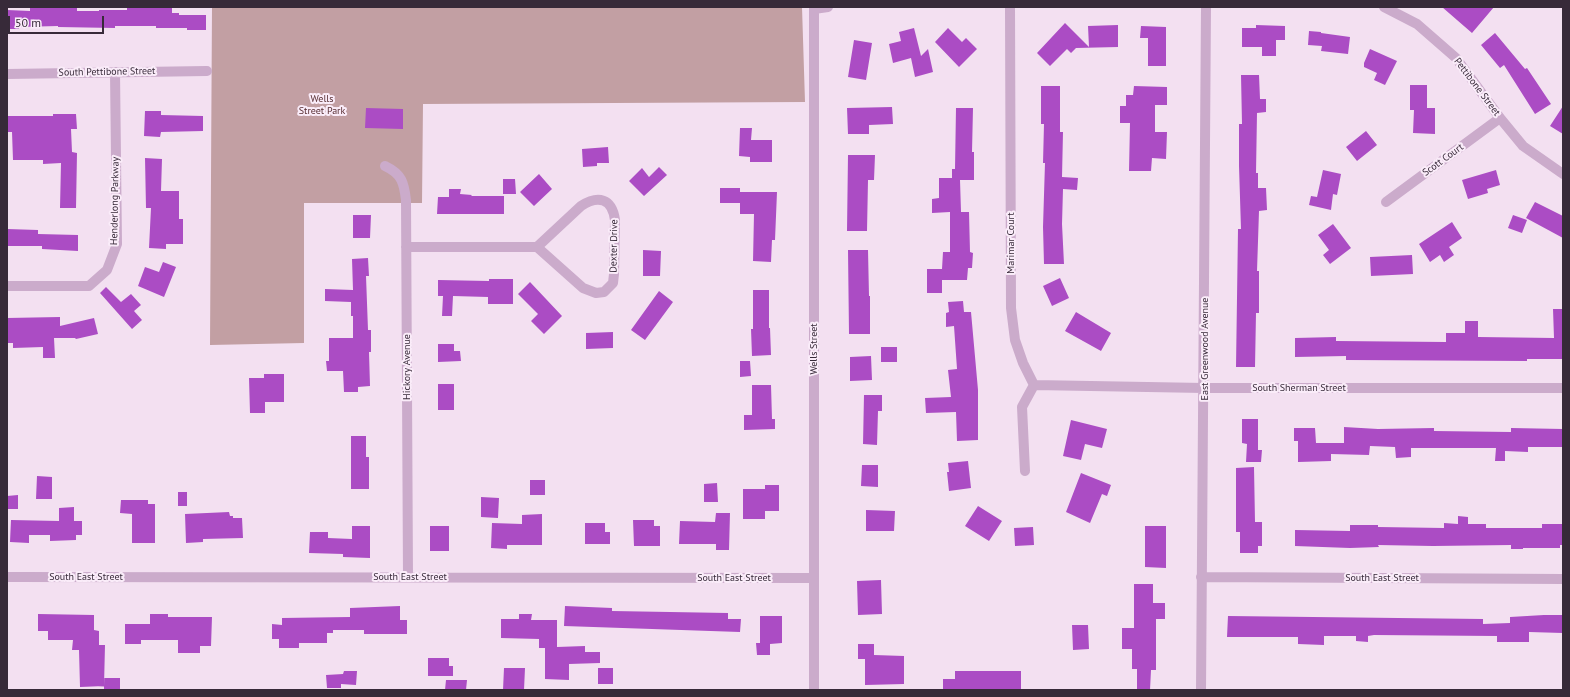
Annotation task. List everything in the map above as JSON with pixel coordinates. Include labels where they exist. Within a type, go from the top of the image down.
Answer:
[{"type":"street","points":[[814,8],[828,7]]},
{"type":"street","name":"Marimar Court","points":[[1010,7],[1011,308],[1015,340],[1023,363],[1034,385]]},
{"type":"street","name":"East Greenwood Avenue","points":[[1202,690],[1206,7]]},
{"type":"street","name":"Pettibone Street","points":[[1384,7],[1418,24],[1456,58],[1500,118],[1523,146],[1563,174]]},
{"type":"street","name":"Wells Street","points":[[814,8],[814,690]]},
{"type":"street","name":"South Pettibone Street","points":[[7,74],[207,71]]},
{"type":"street","name":"Henderlong Parkway","points":[[7,286],[89,286],[107,270],[117,244],[115,72]]},
{"type":"street","name":"Scott Court","points":[[1386,202],[1500,118]]},
{"type":"street","name":"Hickory Avenue","points":[[385,166],[395,171],[402,180],[405,190],[408,577]]},
{"type":"street","name":"Dexter Drive","points":[[595,199],[603,200],[609,204],[614,211],[613,283],[604,292],[596,293],[583,288],[537,247],[588,201],[595,199]]},
{"type":"street","points":[[406,247],[537,247]]},
{"type":"street","points":[[1025,471],[1022,407],[1034,385]]},
{"type":"street","name":"South Sherman Street","points":[[1034,385],[1204,388],[1563,388]]},
{"type":"street","name":"South East Street","points":[[7,577],[814,578]]},
{"type":"street","name":"South East Street","points":[[1202,577],[1563,579]]},
{"type":"green space","name":"Wells Street Park","points":[[212,7],[802,7],[805,102],[423,104],[422,203],[304,203],[304,343],[210,345]]},
{"type":"building","points":[[30,7],[77,7],[77,11],[99,11],[127,10],[127,7],[172,7],[172,13],[179,13],[179,15],[206,15],[206,30],[187,30],[187,28],[156,28],[156,26],[115,26],[115,28],[58,26],[19,27],[19,29],[8,29],[7,10],[30,11]]},
{"type":"building","points":[[1442,7],[1494,7],[1472,33]]},
{"type":"building","points":[[1065,23],[1089,47],[1088,26],[1118,25],[1118,47],[1076,48],[1071,53],[1067,49],[1050,66],[1037,53]]},
{"type":"building","points":[[1256,25],[1285,26],[1285,40],[1276,40],[1276,56],[1262,56],[1262,47],[1242,47],[1242,28],[1256,28]]},
{"type":"building","points":[[1141,26],[1166,27],[1166,66],[1148,66],[1148,38],[1140,38]]},
{"type":"building","points":[[914,28],[921,56],[928,49],[933,72],[915,77],[911,58],[893,63],[889,44],[901,41],[899,32]]},
{"type":"building","points":[[948,28],[962,42],[966,38],[977,49],[959,67],[935,42]]},
{"type":"building","points":[[1309,31],[1350,37],[1348,54],[1321,51],[1322,46],[1308,45]]},
{"type":"building","points":[[1495,33],[1525,69],[1527,68],[1551,104],[1535,114],[1504,65],[1500,68],[1481,45]]},
{"type":"building","points":[[854,40],[872,43],[866,80],[848,77]]},
{"type":"building","points":[[1370,49],[1397,61],[1385,85],[1374,80],[1377,73],[1364,67],[1364,63]]},
{"type":"building","points":[[1241,75],[1259,75],[1260,99],[1266,99],[1266,112],[1257,113],[1256,173],[1258,173],[1258,188],[1266,188],[1267,210],[1259,211],[1257,271],[1259,271],[1259,313],[1256,313],[1255,367],[1236,367],[1238,229],[1241,229],[1239,124],[1242,124]]},
{"type":"building","points":[[1410,85],[1427,85],[1427,108],[1435,108],[1435,134],[1413,133],[1414,110],[1410,110]]},
{"type":"building","points":[[1041,86],[1060,86],[1060,132],[1063,132],[1062,177],[1078,178],[1077,190],[1063,189],[1062,224],[1064,264],[1044,264],[1043,227],[1045,163],[1043,163],[1044,124],[1041,124]]},
{"type":"building","points":[[1134,86],[1167,87],[1167,105],[1155,105],[1155,132],[1167,132],[1166,159],[1152,158],[1151,171],[1129,171],[1130,123],[1120,123],[1120,106],[1126,106],[1126,95],[1133,95]]},
{"type":"building","points":[[1563,106],[1563,134],[1550,126]]},
{"type":"building","points":[[892,107],[893,124],[869,125],[869,134],[848,134],[847,108]]},
{"type":"building","points":[[366,108],[403,109],[403,129],[365,128]]},
{"type":"building","points":[[956,108],[973,108],[972,152],[974,152],[974,180],[960,180],[961,212],[969,212],[970,252],[973,253],[972,268],[968,268],[967,280],[942,280],[942,293],[927,293],[927,269],[942,269],[943,252],[950,252],[950,212],[932,213],[932,199],[939,198],[939,178],[952,178],[952,169],[955,169]]},
{"type":"building","points":[[145,111],[161,111],[161,115],[203,116],[203,131],[161,132],[160,137],[144,136]]},
{"type":"building","points":[[53,114],[76,114],[77,129],[71,129],[72,152],[77,153],[76,208],[60,208],[61,163],[43,164],[43,160],[13,160],[12,132],[7,132],[7,116],[53,116]]},
{"type":"building","points":[[740,128],[752,128],[751,140],[772,140],[772,162],[750,162],[750,157],[739,156]]},
{"type":"building","points":[[1366,131],[1377,145],[1357,161],[1346,147]]},
{"type":"building","points":[[608,147],[609,163],[597,163],[597,166],[583,167],[582,149]]},
{"type":"building","points":[[848,155],[875,155],[874,180],[868,180],[867,231],[847,231]]},
{"type":"building","points":[[145,158],[162,159],[161,191],[179,191],[179,219],[183,219],[183,244],[166,244],[166,249],[149,248],[151,208],[146,208]]},
{"type":"building","points":[[659,167],[667,175],[644,196],[629,181],[642,168],[649,177]]},
{"type":"building","points":[[1323,170],[1341,174],[1337,195],[1333,194],[1331,210],[1309,205],[1311,196],[1317,197]]},
{"type":"building","points":[[1496,170],[1500,185],[1487,189],[1488,193],[1468,199],[1462,180]]},
{"type":"building","points":[[539,174],[552,189],[534,206],[520,192]]},
{"type":"building","points":[[503,179],[515,179],[516,194],[503,194]]},
{"type":"building","points":[[720,188],[740,188],[740,192],[777,192],[775,240],[772,240],[771,262],[753,261],[754,214],[740,214],[740,203],[720,203]]},
{"type":"building","points":[[449,189],[461,189],[460,194],[472,195],[471,196],[504,196],[504,214],[437,214],[438,197],[449,197]]},
{"type":"building","points":[[1535,202],[1563,216],[1563,238],[1526,218]]},
{"type":"building","points":[[353,215],[371,215],[370,238],[353,238]]},
{"type":"building","points":[[1513,215],[1527,220],[1522,233],[1508,228]]},
{"type":"building","points":[[1452,222],[1462,238],[1449,247],[1454,255],[1444,262],[1440,255],[1430,262],[1419,244]]},
{"type":"building","points":[[1333,224],[1351,248],[1330,264],[1323,255],[1329,250],[1318,235]]},
{"type":"building","points":[[7,229],[38,230],[38,234],[78,235],[78,251],[42,249],[42,246],[7,246]]},
{"type":"building","points":[[643,250],[661,251],[660,276],[643,276]]},
{"type":"building","points":[[848,250],[868,250],[870,334],[849,334]]},
{"type":"building","points":[[1412,255],[1413,274],[1371,276],[1370,257]]},
{"type":"building","points":[[368,258],[369,276],[366,276],[368,330],[371,330],[371,352],[369,352],[370,386],[358,387],[358,392],[344,392],[343,371],[327,371],[326,361],[329,361],[329,338],[353,338],[353,316],[351,316],[351,302],[325,301],[325,289],[353,290],[352,259]]},
{"type":"building","points":[[163,262],[176,267],[164,297],[138,286],[145,267],[159,272]]},
{"type":"building","points":[[1060,278],[1069,298],[1052,306],[1043,286]]},
{"type":"building","points":[[489,279],[513,279],[513,304],[488,304],[488,297],[453,296],[452,316],[442,316],[443,296],[438,296],[438,280],[489,281]]},
{"type":"building","points":[[530,282],[562,316],[544,334],[531,321],[538,314],[518,294]]},
{"type":"building","points":[[106,287],[121,302],[131,294],[141,305],[134,311],[142,320],[132,329],[100,293]]},
{"type":"building","points":[[753,290],[769,290],[771,355],[752,356],[751,329],[753,329]]},
{"type":"building","points":[[659,291],[673,302],[645,340],[631,330]]},
{"type":"building","points":[[963,301],[964,312],[971,312],[978,390],[978,440],[957,441],[956,412],[926,413],[925,398],[951,397],[948,370],[957,369],[954,326],[946,327],[946,313],[949,312],[948,302]]},
{"type":"building","points":[[1553,309],[1563,309],[1563,359],[1527,359],[1527,361],[1346,360],[1346,356],[1295,357],[1295,338],[1336,337],[1336,341],[1446,342],[1446,333],[1465,333],[1465,321],[1478,321],[1478,337],[1554,338]]},
{"type":"building","points":[[1076,312],[1111,333],[1101,351],[1065,331]]},
{"type":"building","points":[[60,317],[60,326],[94,318],[98,334],[76,339],[54,338],[55,358],[43,358],[43,347],[13,348],[13,343],[7,343],[7,318]]},
{"type":"building","points":[[613,332],[613,348],[586,349],[586,333]]},
{"type":"building","points":[[438,344],[454,344],[454,351],[460,351],[461,361],[438,362]]},
{"type":"building","points":[[881,347],[897,347],[897,362],[881,362]]},
{"type":"building","points":[[871,356],[872,380],[850,381],[850,357]]},
{"type":"building","points":[[740,361],[750,361],[751,376],[740,377]]},
{"type":"building","points":[[264,374],[284,374],[284,402],[265,402],[265,413],[250,413],[249,378],[264,378]]},
{"type":"building","points":[[438,384],[454,384],[454,410],[438,410]]},
{"type":"building","points":[[752,385],[771,385],[772,419],[775,419],[775,429],[744,430],[744,415],[752,415]]},
{"type":"building","points":[[864,395],[882,395],[882,411],[878,411],[877,445],[863,444]]},
{"type":"building","points":[[1242,419],[1258,419],[1258,450],[1262,450],[1261,462],[1246,462],[1247,444],[1242,443]]},
{"type":"building","points":[[1071,420],[1107,429],[1102,448],[1085,444],[1081,460],[1063,456]]},
{"type":"building","points":[[1344,427],[1378,429],[1434,428],[1434,431],[1511,432],[1511,428],[1563,429],[1563,447],[1528,447],[1528,452],[1505,451],[1505,461],[1495,461],[1496,448],[1411,448],[1411,457],[1396,458],[1395,447],[1370,446],[1369,455],[1331,454],[1331,461],[1298,462],[1298,441],[1294,441],[1294,428],[1315,428],[1316,443],[1344,443]]},
{"type":"building","points":[[351,436],[366,436],[366,457],[369,457],[369,489],[351,489]]},
{"type":"building","points":[[968,461],[971,488],[949,491],[947,472],[949,472],[948,463]]},
{"type":"building","points":[[862,465],[878,465],[878,487],[861,486]]},
{"type":"building","points":[[1254,467],[1255,522],[1262,522],[1262,546],[1258,546],[1258,553],[1240,553],[1240,532],[1236,532],[1236,468]]},
{"type":"building","points":[[1081,473],[1111,485],[1107,496],[1102,494],[1090,523],[1066,512]]},
{"type":"building","points":[[37,476],[52,477],[52,499],[36,499]]},
{"type":"building","points":[[530,480],[545,480],[545,495],[530,495]]},
{"type":"building","points":[[717,483],[718,502],[704,502],[704,484]]},
{"type":"building","points":[[765,485],[779,485],[779,511],[765,511],[765,519],[743,519],[743,489],[765,489]]},
{"type":"building","points":[[178,492],[187,492],[187,506],[178,506]]},
{"type":"building","points":[[18,495],[18,509],[7,509],[7,496]]},
{"type":"building","points":[[481,497],[499,498],[498,518],[481,517]]},
{"type":"building","points":[[121,500],[148,500],[148,504],[155,504],[155,543],[132,543],[132,514],[120,513]]},
{"type":"building","points":[[978,506],[1002,521],[989,541],[965,526]]},
{"type":"building","points":[[74,507],[74,521],[82,521],[82,535],[76,535],[76,540],[50,541],[50,535],[29,535],[29,543],[10,542],[11,520],[59,521],[59,508]]},
{"type":"building","points":[[866,510],[895,511],[894,531],[866,531]]},
{"type":"building","points":[[229,512],[230,516],[233,516],[233,518],[242,518],[243,538],[203,539],[203,542],[186,543],[185,514]]},
{"type":"building","points":[[716,513],[730,513],[729,550],[716,550],[716,544],[679,544],[680,521],[715,522]]},
{"type":"building","points":[[542,514],[542,545],[507,545],[507,549],[491,548],[492,523],[522,524],[522,515]]},
{"type":"building","points":[[1458,516],[1468,517],[1468,524],[1486,524],[1486,528],[1542,528],[1542,524],[1563,524],[1563,545],[1560,545],[1560,548],[1523,549],[1511,549],[1511,545],[1378,545],[1379,547],[1350,548],[1295,546],[1295,530],[1350,531],[1350,525],[1444,528],[1444,523],[1458,524]]},
{"type":"building","points":[[633,520],[654,520],[654,526],[660,526],[660,546],[634,546]]},
{"type":"building","points":[[585,523],[605,523],[605,532],[610,532],[610,544],[585,544]]},
{"type":"building","points":[[352,526],[370,526],[370,558],[343,557],[343,554],[309,553],[310,532],[328,532],[328,538],[352,539]]},
{"type":"building","points":[[430,526],[449,526],[449,551],[430,551]]},
{"type":"building","points":[[1145,526],[1166,526],[1166,568],[1145,567]]},
{"type":"building","points":[[1033,527],[1034,545],[1015,546],[1014,528]]},
{"type":"building","points":[[881,580],[882,614],[858,615],[857,581]]},
{"type":"building","points":[[1134,584],[1153,584],[1153,603],[1165,603],[1165,619],[1156,619],[1156,670],[1151,670],[1150,690],[1137,690],[1137,669],[1132,669],[1132,649],[1122,649],[1122,628],[1134,628]]},
{"type":"building","points":[[400,606],[400,620],[407,620],[407,634],[364,634],[364,630],[333,630],[333,633],[327,633],[327,643],[299,643],[299,648],[279,648],[279,639],[272,639],[272,624],[282,625],[282,618],[350,617],[350,608]]},
{"type":"building","points":[[565,606],[612,608],[612,611],[728,613],[728,619],[741,619],[740,632],[564,626]]},
{"type":"building","points":[[38,614],[94,615],[94,630],[99,631],[99,645],[105,645],[104,686],[80,687],[79,650],[72,650],[73,640],[48,640],[48,631],[38,631]]},
{"type":"building","points":[[150,614],[168,614],[168,617],[212,617],[211,646],[200,646],[200,653],[178,653],[178,640],[141,640],[141,644],[125,644],[125,624],[150,624]]},
{"type":"building","points":[[519,614],[532,614],[531,620],[557,620],[557,647],[585,646],[585,652],[600,652],[600,663],[569,664],[569,680],[545,679],[545,648],[539,648],[539,639],[501,638],[501,619],[519,619]]},
{"type":"building","points":[[1563,615],[1563,633],[1529,632],[1529,642],[1497,642],[1497,636],[1374,635],[1368,636],[1368,642],[1356,641],[1356,636],[1324,636],[1324,645],[1298,644],[1298,637],[1227,637],[1228,616],[1483,619],[1483,624],[1510,623],[1510,617]]},
{"type":"building","points":[[760,616],[782,616],[782,643],[770,644],[770,655],[757,655],[756,643],[760,643]]},
{"type":"building","points":[[1072,625],[1088,625],[1089,649],[1073,650]]},
{"type":"building","points":[[858,644],[874,644],[874,655],[904,656],[904,684],[865,685],[865,659],[858,659]]},
{"type":"building","points":[[428,658],[449,658],[449,666],[453,666],[453,676],[428,676]]},
{"type":"building","points":[[504,668],[525,668],[524,690],[503,690]]},
{"type":"building","points":[[598,668],[613,668],[613,684],[598,684]]},
{"type":"building","points":[[344,671],[357,671],[356,685],[341,684],[341,688],[327,688],[326,675],[343,674]]},
{"type":"building","points":[[955,671],[1021,671],[1021,690],[943,690],[943,679],[955,679]]},
{"type":"building","points":[[104,678],[120,678],[120,690],[104,690]]},
{"type":"building","points":[[446,680],[467,680],[466,690],[445,690]]}]
